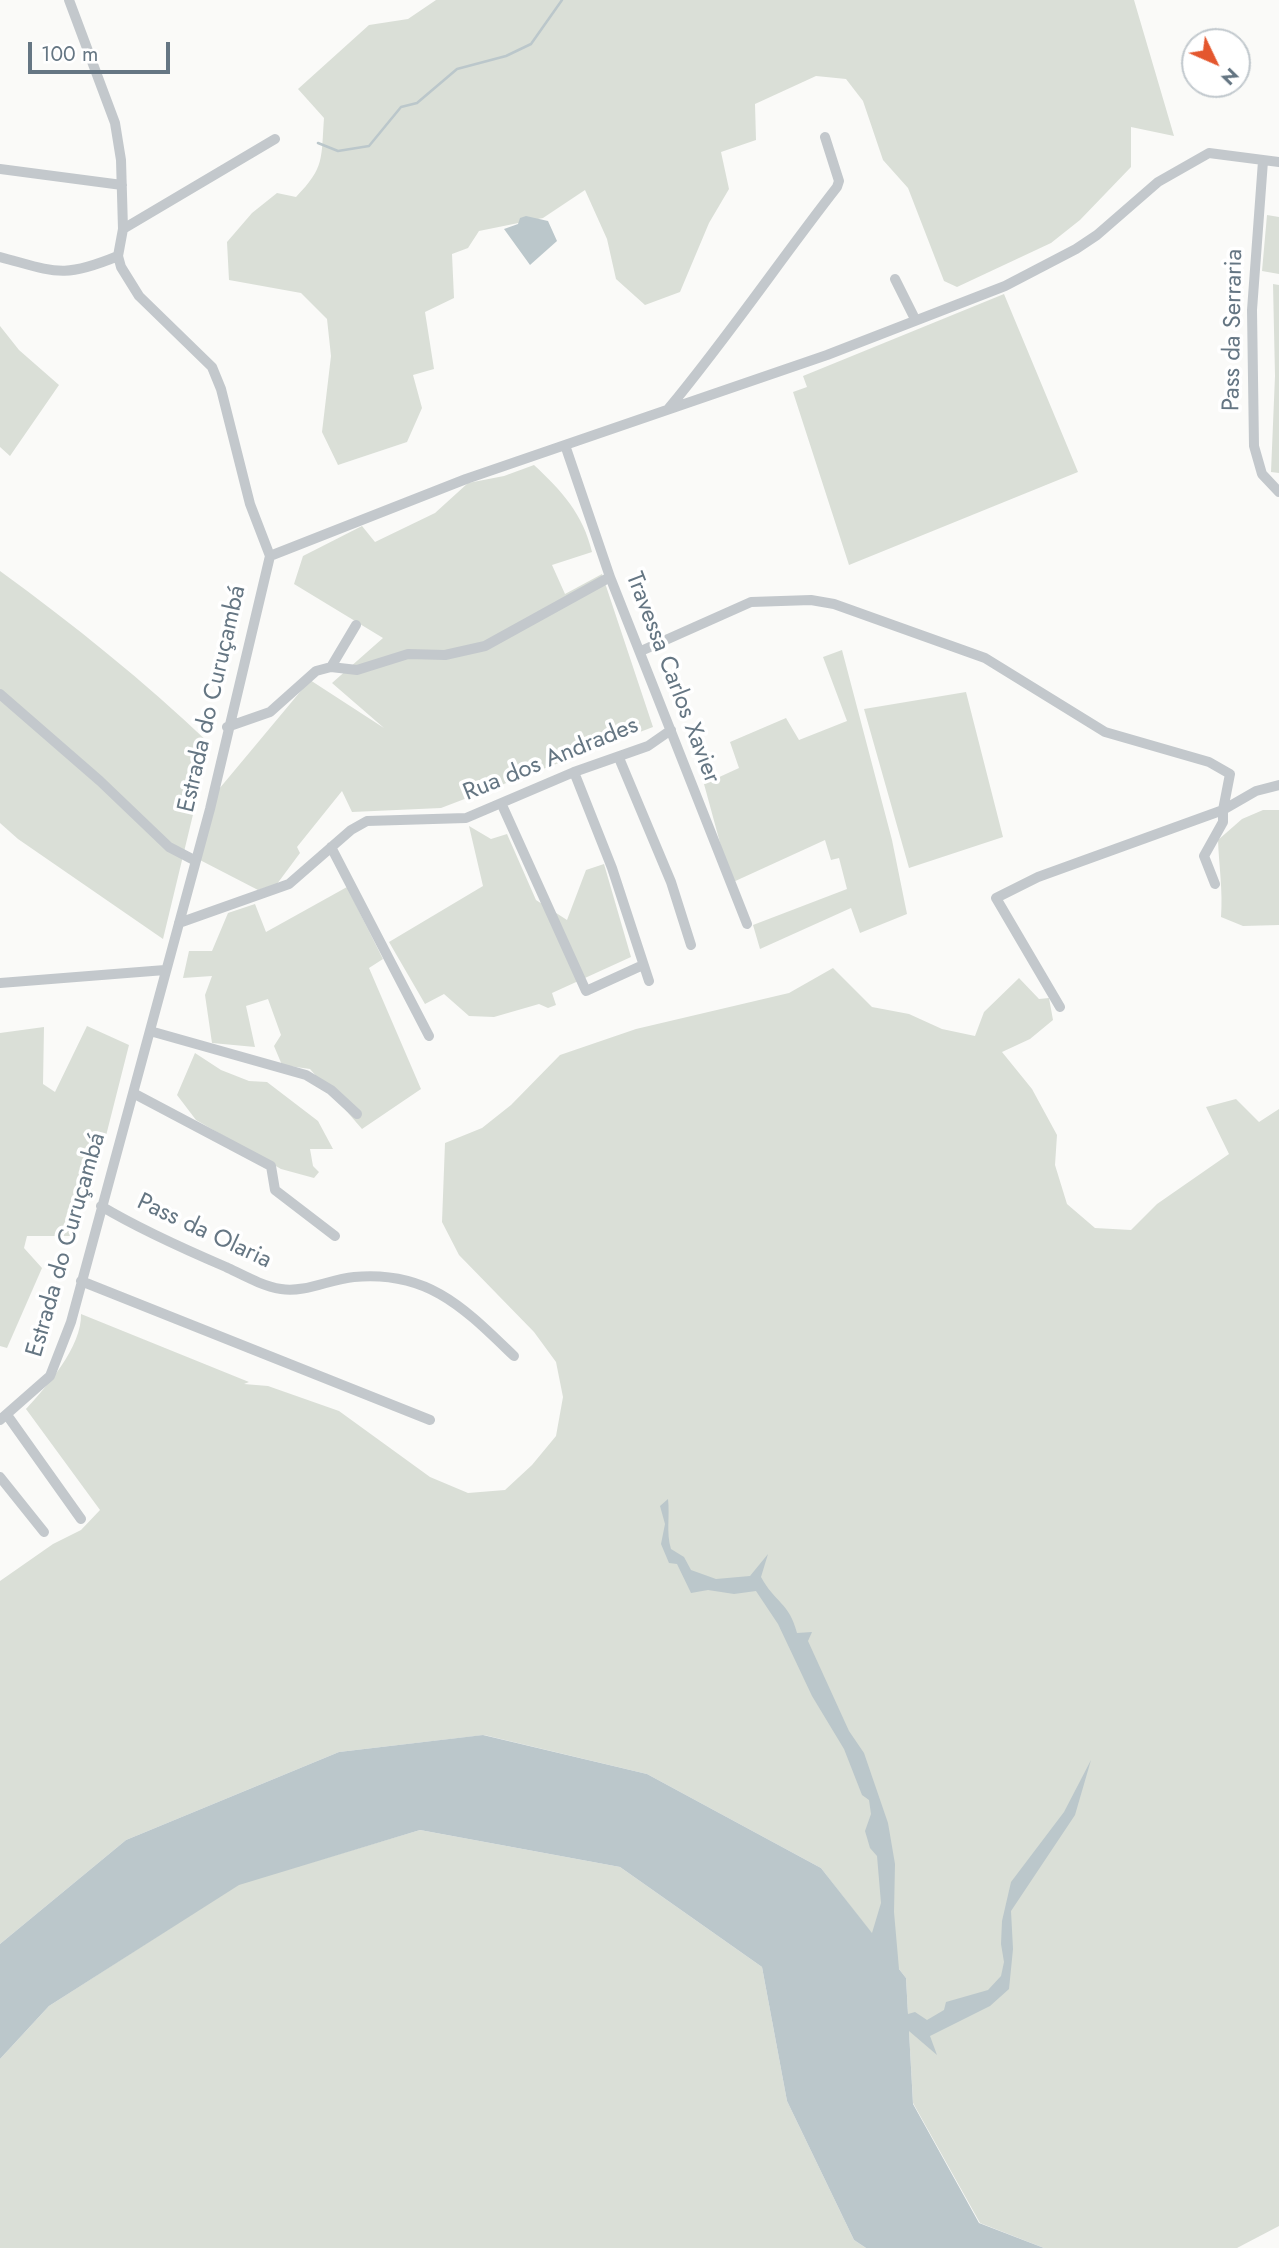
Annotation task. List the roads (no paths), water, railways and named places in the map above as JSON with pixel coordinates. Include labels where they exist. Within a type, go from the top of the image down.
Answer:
[{"type":"street","points":[[69,0],[115,123],[122,185],[123,229],[118,256],[126,277],[139,296],[212,367],[250,503],[271,556],[466,479],[827,355],[1005,286],[1059,260],[1097,235],[1158,181],[1209,153],[1279,162]]},
{"type":"street","points":[[669,408],[711,357],[754,294],[837,187],[839,181],[825,137]]},
{"type":"street","points":[[123,229],[275,139]]},
{"type":"street","name":"Pass da Serraria","points":[[1263,161],[1252,310],[1254,446],[1262,474],[1279,492]]},
{"type":"street","points":[[0,169],[122,185]]},
{"type":"street","points":[[0,257],[67,273],[84,271],[118,256]]},
{"type":"street","points":[[895,279],[915,319]]},
{"type":"street","name":"Travessa Carlos Xavier","points":[[565,445],[610,577],[747,924]]},
{"type":"street","name":"Estrada do Curuçambá","points":[[4,1418],[50,1376],[60,1356],[210,809],[227,727],[271,556]]},
{"type":"street","points":[[227,727],[270,712],[306,677],[331,667],[358,670],[408,654],[445,655],[485,646],[610,577]]},
{"type":"street","points":[[641,651],[751,602],[811,600],[834,604],[985,658],[1104,732],[1209,762],[1230,774],[1223,822],[1204,856],[1215,884]]},
{"type":"street","points":[[331,667],[356,625]]},
{"type":"street","points":[[0,694],[100,781],[169,848],[194,860]]},
{"type":"street","name":"Rua dos Andrades","points":[[179,923],[289,884],[351,830],[368,821],[466,818],[502,805],[574,772],[648,746],[671,730]]},
{"type":"street","points":[[619,758],[671,882],[691,945]]},
{"type":"street","points":[[574,772],[612,869],[649,981]]},
{"type":"street","points":[[1060,1007],[996,898],[1038,877],[1223,810],[1256,791],[1279,785]]},
{"type":"street","points":[[502,805],[586,991],[643,965]]},
{"type":"street","points":[[331,846],[429,1036]]},
{"type":"street","points":[[0,983],[165,970]]},
{"type":"street","points":[[150,1031],[306,1075],[331,1090],[357,1114]]},
{"type":"street","points":[[133,1093],[271,1166],[275,1190],[335,1236]]},
{"type":"street","name":"Pass da Olaria","points":[[101,1206],[180,1247],[282,1289],[308,1287],[354,1276],[402,1279],[425,1285],[459,1304],[514,1356]]},
{"type":"street","points":[[81,1281],[430,1420]]},
{"type":"street","points":[[4,1418],[81,1519]]},
{"type":"street","points":[[0,1477],[44,1532]]},
{"type":"waterway","points":[[318,143],[338,151],[369,146],[401,107],[417,103],[457,69],[506,56],[531,44],[562,0]]}]
